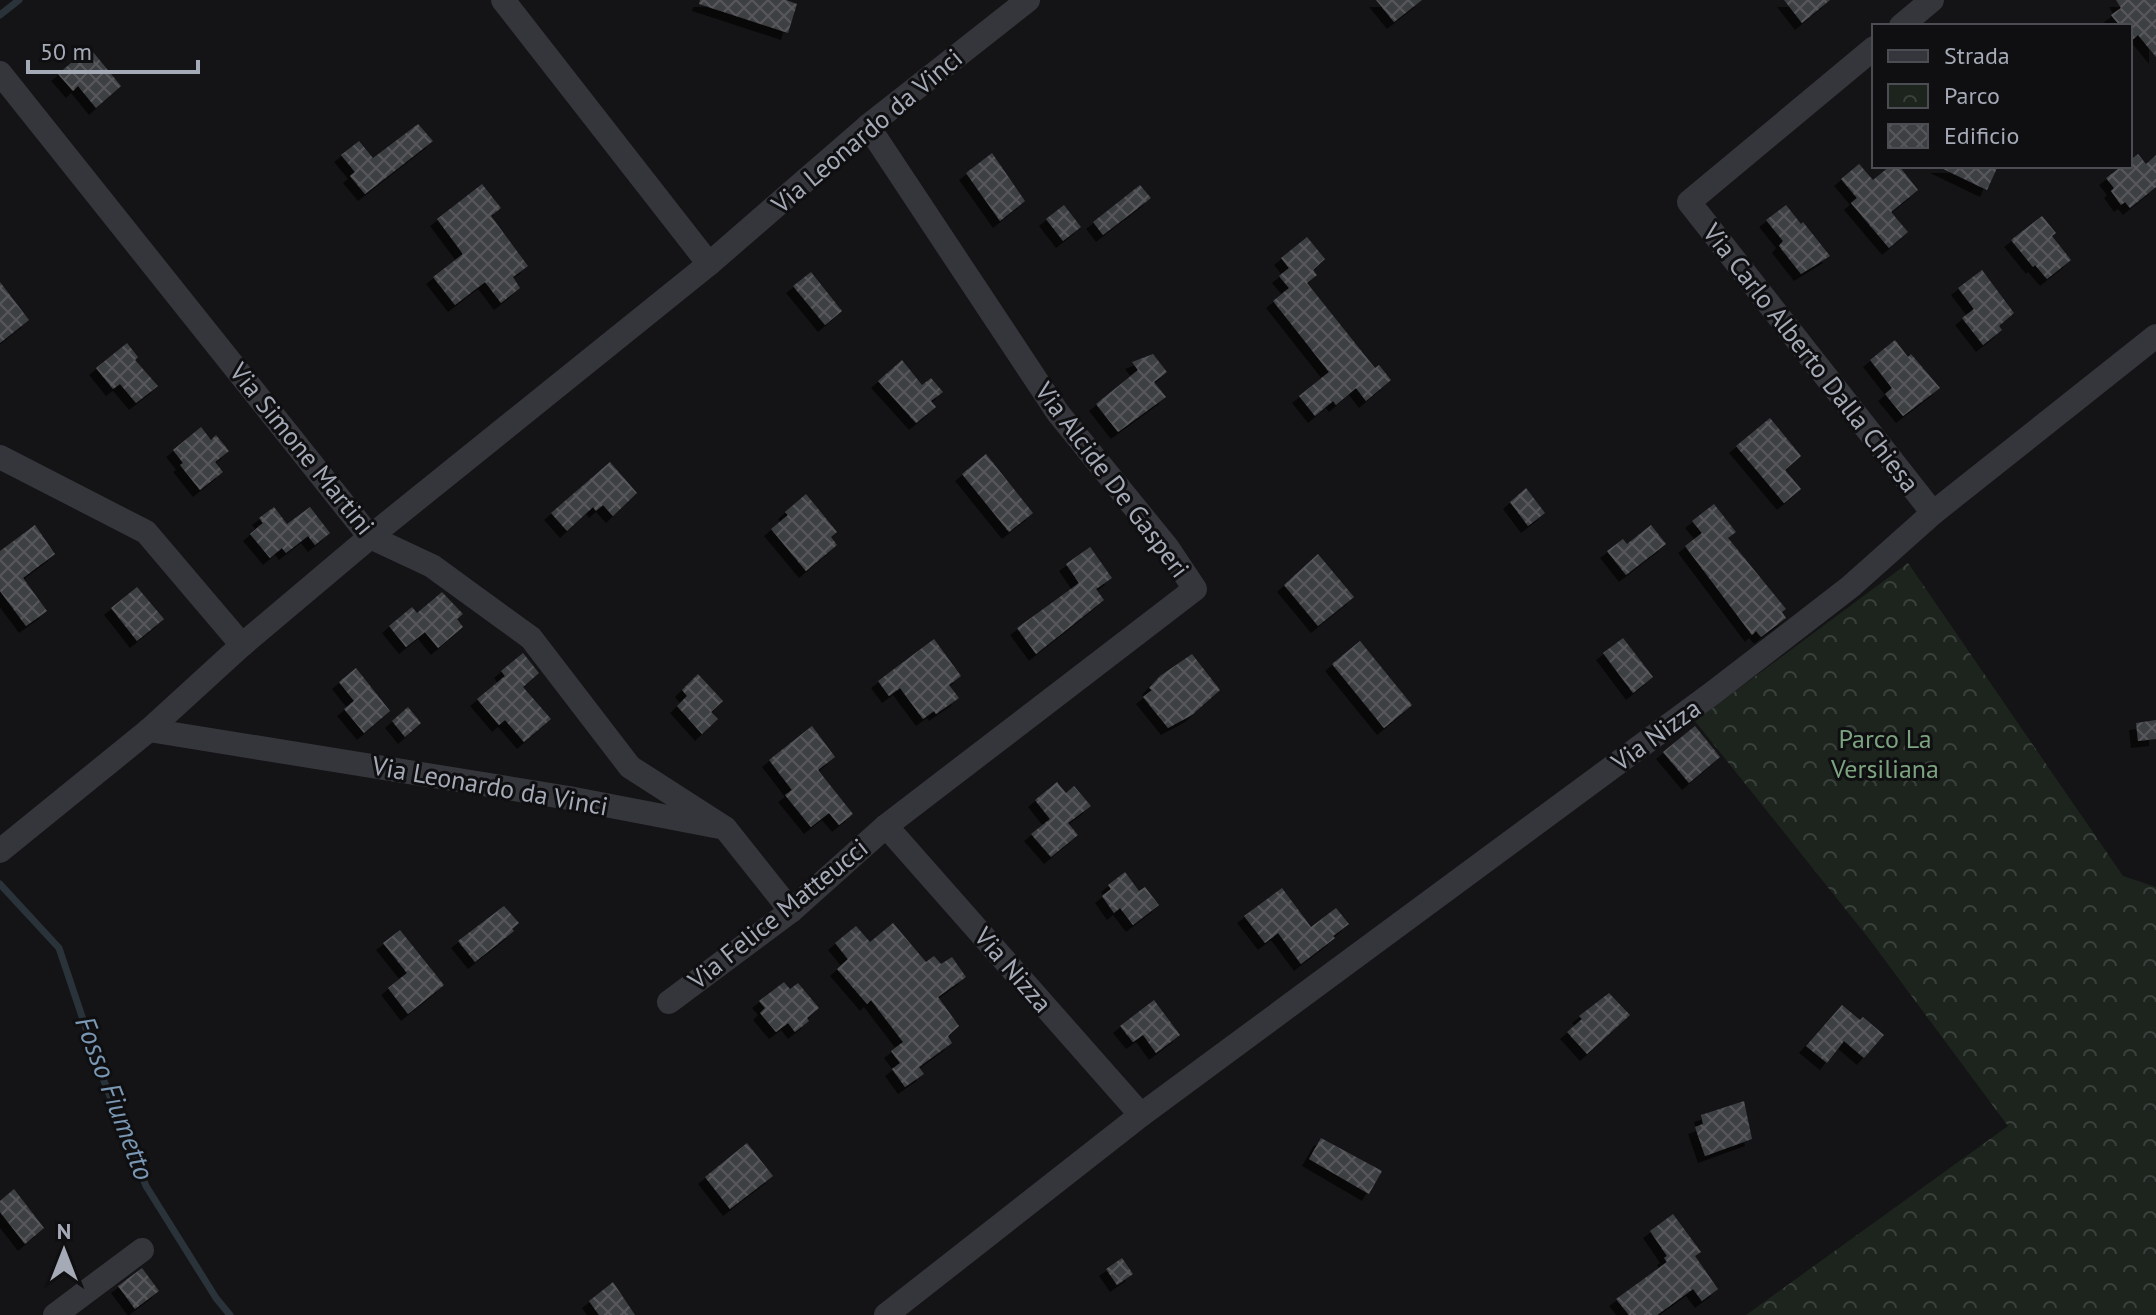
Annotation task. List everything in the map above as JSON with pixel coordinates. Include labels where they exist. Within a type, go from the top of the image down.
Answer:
[{"type":"street","points":[[503,0],[709,264]]},
{"type":"street","name":"Via Leonardo da Vinci","points":[[0,851],[149,730],[242,645],[370,537],[709,264],[868,126],[1028,0]]},
{"type":"street","points":[[1903,24],[1932,0]]},
{"type":"street","name":"Via Carlo Alberto Dalla Chiesa","points":[[1872,50],[1689,202],[1933,513]]},
{"type":"street","name":"Via Simone Martini","points":[[0,73],[370,537],[432,566],[531,638],[630,767],[725,828]]},
{"type":"street","name":"Via Alcide De Gasperi","points":[[868,126],[1058,413],[1167,547],[1195,589],[886,826]]},
{"type":"street","name":"Via Nizza","points":[[886,1315],[1141,1115],[1726,683],[1850,587],[1933,513],[2156,336]]},
{"type":"street","points":[[0,457],[146,532],[242,645]]},
{"type":"street","name":"Via Leonardo da Vinci","points":[[149,730],[569,798],[725,828]]},
{"type":"street","name":"Via Nizza","points":[[886,826],[1141,1115]]},
{"type":"street","name":"Via Felice Matteucci","points":[[669,1002],[791,911],[886,826]]},
{"type":"street","points":[[725,828],[791,911]]},
{"type":"street","points":[[55,1315],[142,1250]]},
{"type":"green space","name":"Parco La Versiliana","points":[[1908,563],[2123,876],[2156,887],[2156,1315],[1746,1315],[2008,1126],[1870,940],[1695,721]]},
{"type":"building","points":[[700,0],[786,0],[797,4],[788,33],[699,4]]},
{"type":"building","points":[[1376,0],[1422,0],[1394,22]]},
{"type":"building","points":[[1784,0],[1830,0],[1802,23]]},
{"type":"building","points":[[2116,0],[2156,0],[2156,57],[2138,35],[2132,40],[2132,24],[2118,24],[2111,15],[2121,8]]},
{"type":"building","points":[[93,52],[121,86],[96,108],[78,86],[73,91],[58,74],[78,57],[81,61]]},
{"type":"building","points":[[418,124],[433,141],[365,194],[350,176],[355,172],[341,155],[359,141],[373,158]]},
{"type":"building","points":[[992,153],[1025,201],[1000,221],[966,173]]},
{"type":"building","points":[[2138,154],[2146,164],[2156,155],[2156,187],[2130,208],[2125,202],[2121,205],[2106,178],[2119,168],[2132,168],[2132,158]]},
{"type":"building","points":[[1859,164],[1873,180],[1888,168],[1901,168],[1918,190],[1891,212],[1908,232],[1889,248],[1851,203],[1857,198],[1841,179]]},
{"type":"building","points":[[1941,168],[1997,168],[1987,190]]},
{"type":"building","points":[[482,184],[501,208],[491,216],[528,266],[513,277],[520,288],[501,303],[485,282],[455,305],[433,277],[463,254],[437,219]]},
{"type":"building","points":[[1140,185],[1151,198],[1103,235],[1093,222]]},
{"type":"building","points":[[1064,205],[1081,227],[1063,241],[1046,219]]},
{"type":"building","points":[[1786,205],[1830,256],[1801,274],[1779,246],[1783,241],[1766,220]]},
{"type":"building","points":[[2042,216],[2056,233],[2052,236],[2071,260],[2047,279],[2011,240]]},
{"type":"building","points":[[1307,237],[1325,259],[1313,270],[1317,275],[1307,283],[1375,368],[1379,365],[1391,380],[1366,401],[1356,388],[1336,405],[1333,401],[1315,416],[1299,396],[1329,372],[1273,301],[1289,288],[1279,276],[1289,268],[1281,258]]},
{"type":"building","points":[[1982,270],[2014,313],[1999,326],[2002,330],[1983,345],[1962,318],[1974,309],[1958,288]]},
{"type":"building","points":[[811,272],[842,311],[825,325],[793,286]]},
{"type":"building","points":[[0,282],[29,320],[0,343]]},
{"type":"building","points":[[1895,340],[1940,388],[1903,416],[1885,394],[1892,388],[1870,360]]},
{"type":"building","points":[[127,343],[138,357],[135,360],[158,386],[136,403],[120,384],[113,389],[96,368]]},
{"type":"building","points":[[1153,354],[1167,372],[1154,382],[1166,397],[1118,432],[1096,404],[1138,370],[1132,362]]},
{"type":"building","points":[[902,360],[922,385],[931,378],[943,392],[931,401],[936,407],[916,423],[878,381]]},
{"type":"building","points":[[1770,418],[1801,456],[1785,470],[1801,489],[1784,503],[1736,446]]},
{"type":"building","points":[[201,427],[211,440],[216,435],[229,451],[215,462],[223,472],[200,490],[180,465],[183,463],[173,450]]},
{"type":"building","points":[[986,454],[1033,513],[1009,532],[962,474]]},
{"type":"building","points":[[610,462],[637,493],[613,516],[603,505],[596,511],[593,507],[567,531],[551,513]]},
{"type":"building","points":[[1526,488],[1545,513],[1528,526],[1510,502]]},
{"type":"building","points":[[806,494],[837,532],[831,537],[837,545],[806,571],[771,529]]},
{"type":"building","points":[[1714,504],[1736,532],[1728,538],[1786,609],[1782,612],[1786,618],[1761,637],[1756,631],[1752,635],[1685,546],[1702,533],[1692,521]]},
{"type":"building","points":[[274,507],[287,524],[310,507],[330,533],[315,545],[308,536],[286,553],[282,548],[270,558],[250,534],[263,523],[259,518]]},
{"type":"building","points":[[35,525],[55,554],[23,578],[47,611],[26,626],[0,591],[0,551]]},
{"type":"building","points":[[1651,525],[1666,544],[1626,575],[1607,551],[1623,539],[1627,544]]},
{"type":"building","points":[[1090,547],[1112,578],[1096,589],[1104,600],[1036,654],[1017,628],[1079,583],[1066,564]]},
{"type":"building","points":[[1318,554],[1354,597],[1318,626],[1284,585]]},
{"type":"building","points":[[137,587],[164,619],[137,641],[111,608]]},
{"type":"building","points":[[442,592],[463,614],[457,619],[463,627],[438,648],[425,632],[406,647],[389,626],[412,607],[417,613]]},
{"type":"building","points":[[1623,638],[1653,677],[1633,693],[1603,653]]},
{"type":"building","points":[[934,639],[961,676],[949,685],[959,698],[923,719],[900,688],[889,696],[878,681]]},
{"type":"building","points":[[1360,641],[1412,705],[1384,728],[1332,664]]},
{"type":"building","points":[[523,653],[539,673],[523,687],[551,719],[524,742],[505,720],[499,725],[477,699],[505,676],[501,671]]},
{"type":"building","points":[[1192,654],[1220,690],[1192,715],[1168,728],[1143,697],[1152,690],[1149,688],[1160,676]]},
{"type":"building","points":[[356,668],[390,711],[364,733],[344,709],[354,701],[339,682]]},
{"type":"building","points":[[698,674],[723,701],[711,712],[718,719],[702,734],[677,706],[687,696],[682,690]]},
{"type":"building","points":[[408,707],[421,723],[405,737],[392,721]]},
{"type":"building","points":[[2156,720],[2156,739],[2138,741],[2136,723]]},
{"type":"building","points":[[812,726],[835,757],[818,770],[853,814],[839,825],[829,813],[811,827],[785,795],[792,790],[769,760]]},
{"type":"building","points":[[1695,726],[1720,757],[1689,783],[1663,752]]},
{"type":"building","points":[[1057,782],[1066,793],[1074,786],[1091,806],[1068,823],[1078,835],[1051,857],[1031,834],[1050,819],[1035,800]]},
{"type":"building","points":[[1125,872],[1139,891],[1145,887],[1159,905],[1133,925],[1120,908],[1114,913],[1102,896],[1111,889],[1108,885]]},
{"type":"building","points":[[1282,888],[1311,927],[1336,908],[1349,924],[1301,964],[1278,933],[1265,943],[1244,916]]},
{"type":"building","points":[[504,906],[519,923],[512,929],[514,931],[475,962],[458,941]]},
{"type":"building","points":[[893,923],[926,962],[934,956],[941,964],[952,957],[966,977],[938,997],[959,1026],[948,1036],[952,1043],[919,1067],[924,1074],[905,1087],[892,1069],[900,1063],[891,1051],[903,1042],[871,1000],[867,1004],[837,969],[848,959],[835,943],[856,926],[870,942]]},
{"type":"building","points":[[400,930],[444,985],[408,1014],[388,988],[407,973],[383,943]]},
{"type":"building","points":[[784,982],[790,989],[798,983],[819,1008],[795,1032],[788,1023],[776,1032],[760,1013],[765,1008],[759,1001]]},
{"type":"building","points":[[1609,993],[1630,1015],[1587,1054],[1567,1032],[1582,1019],[1579,1016]]},
{"type":"building","points":[[1154,1000],[1180,1035],[1156,1053],[1143,1035],[1133,1042],[1120,1026]]},
{"type":"building","points":[[1842,1005],[1860,1020],[1863,1017],[1884,1035],[1864,1058],[1844,1041],[1827,1063],[1806,1046]]},
{"type":"building","points":[[1744,1101],[1752,1139],[1705,1156],[1695,1127],[1703,1124],[1701,1115]]},
{"type":"building","points":[[1321,1138],[1382,1171],[1369,1194],[1309,1159]]},
{"type":"building","points":[[747,1143],[773,1176],[730,1209],[705,1177]]},
{"type":"building","points":[[14,1189],[44,1228],[25,1244],[0,1212],[0,1201]]},
{"type":"building","points":[[1673,1214],[1701,1252],[1695,1256],[1718,1289],[1702,1301],[1693,1289],[1657,1315],[1629,1315],[1616,1299],[1667,1262],[1664,1258],[1667,1256],[1650,1231]]},
{"type":"building","points":[[1122,1258],[1133,1274],[1117,1285],[1106,1269]]},
{"type":"building","points":[[142,1268],[159,1291],[135,1309],[118,1286]]},
{"type":"building","points":[[613,1282],[635,1315],[599,1315],[589,1301]]},
{"type":"waterway","points":[[0,15],[19,0]]},
{"type":"waterway","name":"Fosso Fiumetto","points":[[0,884],[59,948],[102,1076],[146,1186],[216,1298],[230,1315]]}]
